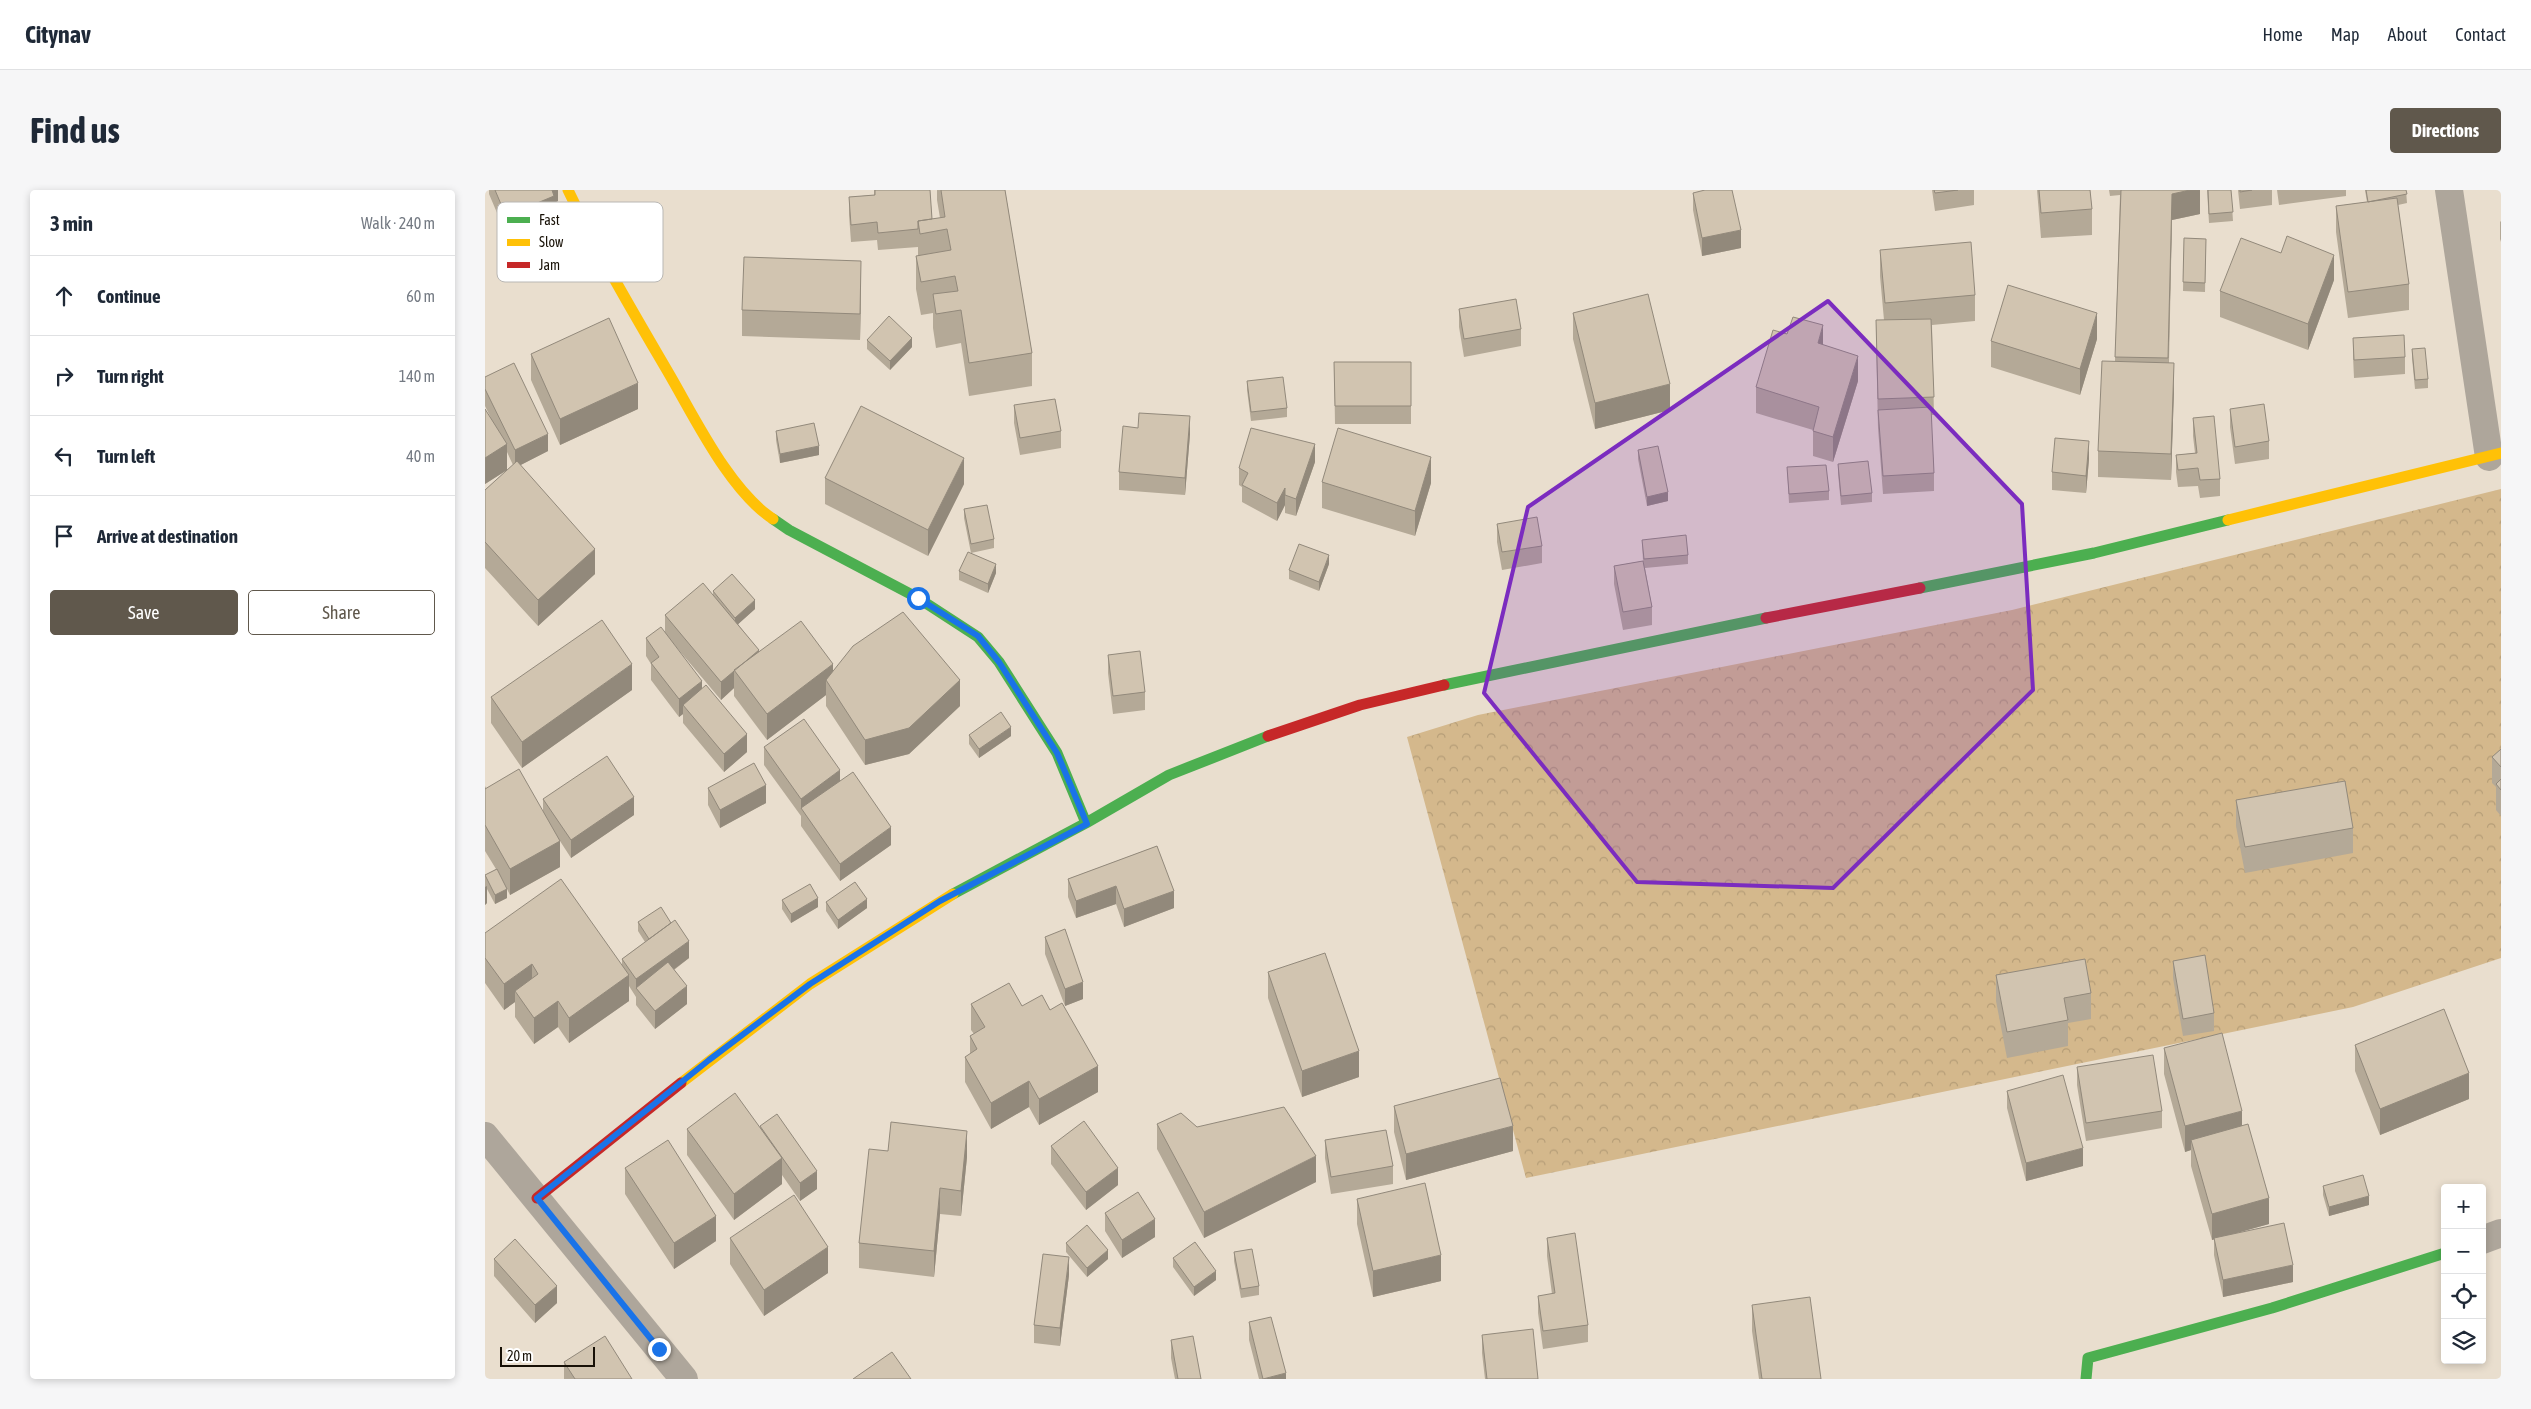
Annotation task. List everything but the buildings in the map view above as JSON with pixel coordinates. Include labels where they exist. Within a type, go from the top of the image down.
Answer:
[{"type":"street","points":[[568,190],[574,202]]},
{"type":"street","points":[[537,1198],[709,1060],[810,984],[940,901],[1087,824],[1169,775],[1267,736],[1360,705],[1493,673],[2093,553],[2495,455],[2449,190]]},
{"type":"street","points":[[616,282],[705,436],[739,486],[758,509],[789,530],[918,598],[978,636],[999,662],[1057,753],[1087,824]]},
{"type":"street","points":[[485,1136],[684,1379]]},
{"type":"street","points":[[2486,1239],[2501,1233]]},
{"type":"street","points":[[2086,1379],[2088,1358],[2272,1308],[2441,1254]]},
{"type":"highlighted area","points":[[1828,301],[2022,504],[2033,690],[1833,888],[1637,882],[1484,693],[1528,507]]},
{"type":"green space","points":[[2501,489],[2501,958],[2353,1007],[1526,1178],[1407,737],[1478,715],[2012,610]]},
{"type":"traffic: fast","points":[[773,519],[789,530],[918,598],[978,637],[999,662],[1057,753],[1086,823]]},
{"type":"traffic: fast","points":[[1920,588],[2094,553],[2228,520]]},
{"type":"traffic: fast","points":[[1444,685],[1766,618]]},
{"type":"traffic: fast","points":[[953,894],[1086,823],[1169,775],[1268,736]]},
{"type":"traffic: fast","points":[[2086,1379],[2088,1358],[2272,1308],[2441,1254]]},
{"type":"traffic: slow","points":[[568,190],[574,202]]},
{"type":"traffic: slow","points":[[616,282],[714,452],[742,490],[773,519]]},
{"type":"traffic: slow","points":[[2228,520],[2501,453]]},
{"type":"traffic: slow","points":[[681,1083],[810,984],[953,894]]},
{"type":"traffic: jam","points":[[1766,618],[1920,588]]},
{"type":"traffic: jam","points":[[1268,736],[1360,705],[1444,685]]},
{"type":"traffic: jam","points":[[537,1198],[681,1083]]},
{"type":"route","points":[[659,1349],[537,1198],[709,1060],[810,984],[940,901],[1087,824],[1070,788],[1057,753],[999,662],[978,636],[918,598]]}]
